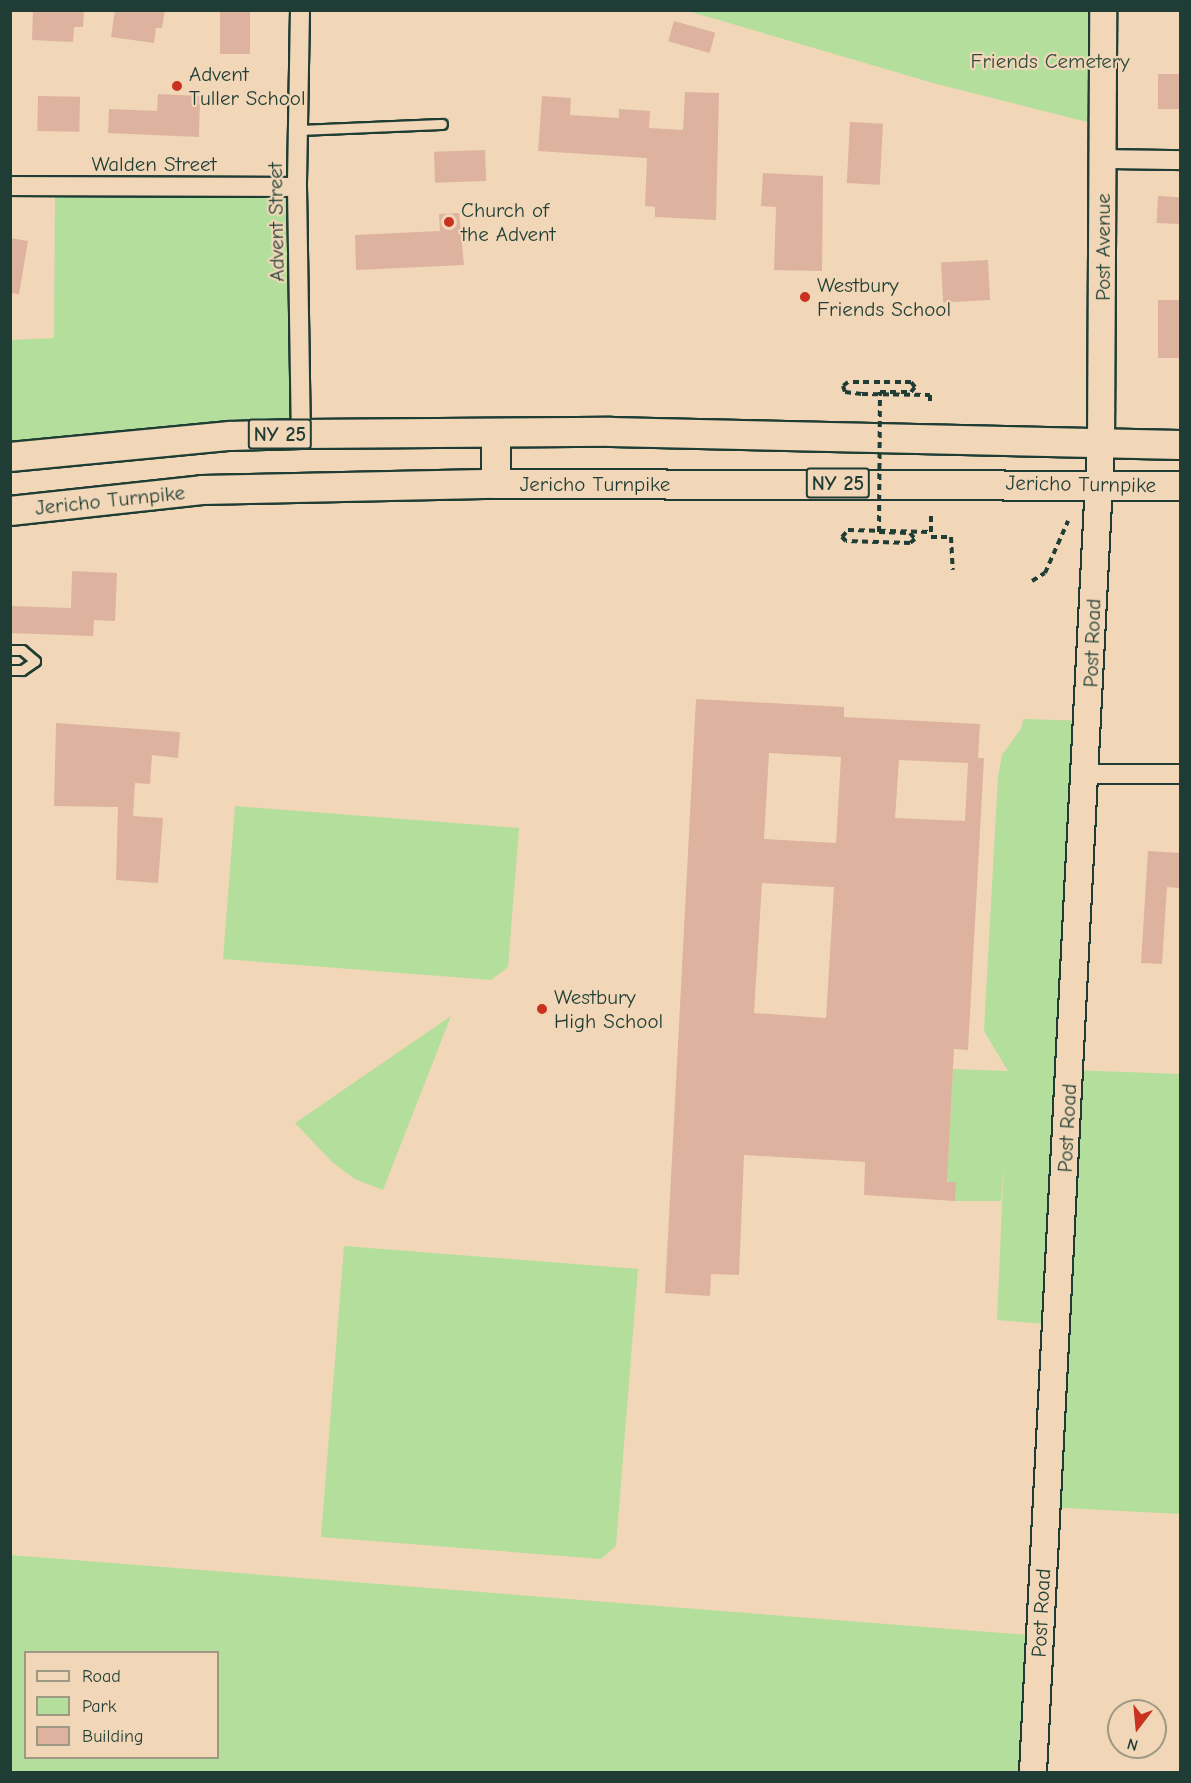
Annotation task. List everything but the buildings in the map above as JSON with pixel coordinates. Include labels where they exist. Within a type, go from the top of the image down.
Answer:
[{"type":"main road","name":"Post Avenue","points":[[1098,484],[1101,444],[1103,10]]},
{"type":"main road","name":"Jericho Turnpike","points":[[10,457],[231,436],[301,434],[496,433],[1180,445]]},
{"type":"main road","points":[[496,433],[496,483]]},
{"type":"main road","name":"Jericho Turnpike","points":[[10,511],[202,490],[496,483],[1180,486]]},
{"type":"main road","name":"Post Road","points":[[1032,1773],[1085,774],[1098,484]]},
{"type":"street","name":"Advent Street","points":[[300,10],[297,187],[301,434]]},
{"type":"street","points":[[1104,159],[1180,160]]},
{"type":"street","name":"Walden Street","points":[[10,186],[297,187]]},
{"type":"street","points":[[1085,774],[1180,774]]},
{"type":"lane","points":[[298,130],[442,124]]},
{"type":"lane","points":[[10,650],[22,650],[35,661],[22,670],[10,670]]},
{"type":"path","points":[[930,403],[930,394],[862,394],[845,392],[843,386],[848,382],[911,382],[915,387],[911,392],[880,392],[879,532],[910,533],[915,539],[910,543],[846,540],[842,537],[848,530],[930,532]]},
{"type":"path","points":[[931,516],[931,537],[951,537],[953,570]]},
{"type":"path","points":[[1032,581],[1045,573],[1068,521]]},
{"type":"green space","name":"Friends Cemetery","points":[[688,11],[1103,11],[1103,126],[933,83]]},
{"type":"green space","points":[[55,186],[297,187],[301,434],[11,457],[10,340],[54,338]]},
{"type":"green space","points":[[1023,719],[1090,721],[1071,1070],[1180,1074],[1180,1514],[1047,1507],[1057,1325],[997,1320],[1004,1160],[1001,1201],[955,1201],[947,1179],[953,1069],[1008,1071],[984,1031],[998,777],[1002,755],[1022,727]]},
{"type":"green space","points":[[235,806],[519,828],[508,967],[491,980],[223,959]]},
{"type":"green space","points":[[451,1016],[383,1190],[355,1179],[332,1162],[295,1123]]},
{"type":"green space","points":[[344,1246],[638,1269],[616,1546],[601,1559],[321,1537]]},
{"type":"green space","points":[[10,1555],[1040,1636],[1033,1772],[11,1772]]},
{"type":"place","name":"Advent Tuller School","points":[[177,86]]},
{"type":"place","name":"Church of the Advent","points":[[449,222]]},
{"type":"place","name":"Westbury Friends School","points":[[805,297]]},
{"type":"place","name":"Westbury High School","points":[[542,1009]]}]
